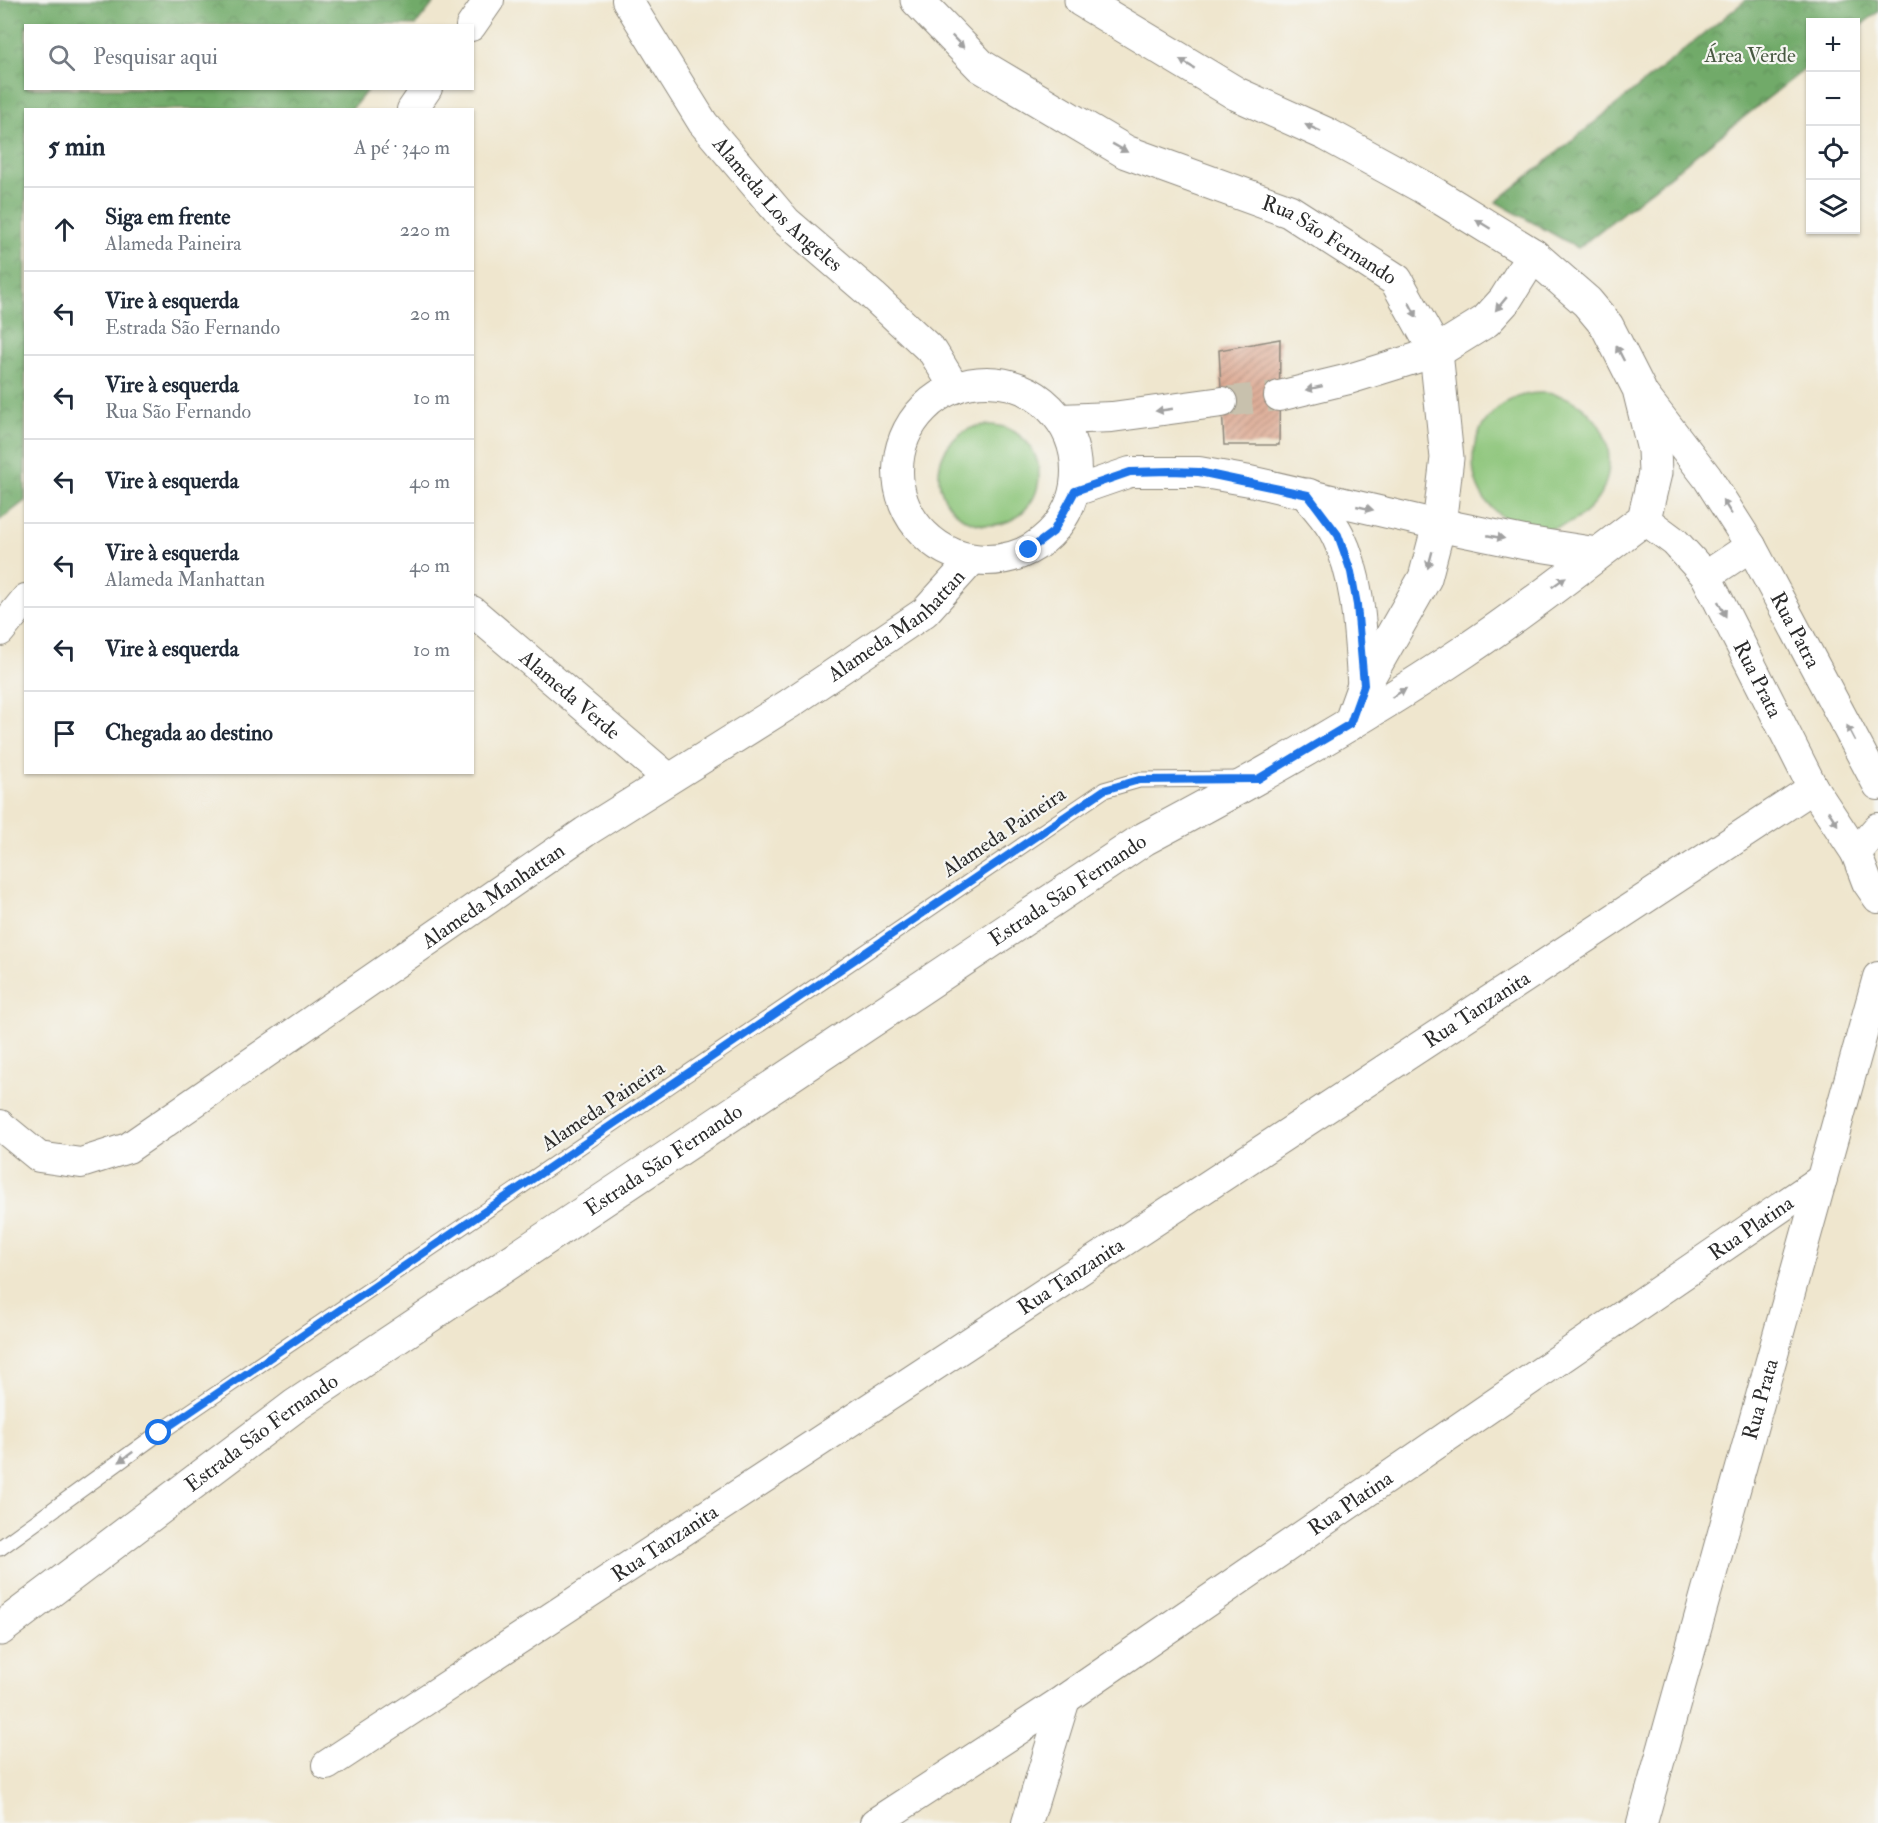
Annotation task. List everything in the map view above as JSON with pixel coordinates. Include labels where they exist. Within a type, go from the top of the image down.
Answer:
[{"type":"main road","name":"Rua São Fernando","points":[[917,0],[981,66],[1126,152],[1289,212],[1396,280],[1436,352],[1447,458],[1439,525],[1425,578],[1364,685],[1350,724]]},
{"type":"main road","points":[[1081,0],[1237,94],[1326,134],[1423,187],[1533,255],[1587,302],[1607,327],[1639,389],[1654,450],[1655,473],[1644,519]]},
{"type":"main road","points":[[1436,352],[1486,321],[1505,300],[1533,255]]},
{"type":"main road","points":[[1308,495],[1338,535],[1351,572],[1357,605],[1364,685]]},
{"type":"main road","name":"Estrada São Fernando","points":[[0,1629],[296,1405],[1144,839],[1258,779],[1466,650],[1644,519]]},
{"type":"main road","points":[[1439,525],[1526,543],[1597,554]]},
{"type":"street","points":[[472,24],[489,0]]},
{"type":"street","name":"Alameda Los Angeles","points":[[627,0],[703,123],[786,221],[873,296],[933,352],[955,388]]},
{"type":"street","points":[[413,108],[426,90]]},
{"type":"street","points":[[1279,396],[1349,379],[1436,352]]},
{"type":"street","points":[[983,382],[1013,385],[1039,398],[1060,419],[1074,447],[1077,477],[1075,491],[1053,532],[1029,550],[1001,560],[972,560],[944,550],[921,533],[905,508],[897,480],[899,451],[910,424],[930,402],[955,388],[983,382]]},
{"type":"street","name":"Rua Patra","points":[[1639,389],[1707,477],[1751,546],[1878,785]]},
{"type":"street","points":[[1060,419],[1112,417],[1222,402]]},
{"type":"street","points":[[1075,491],[1130,472],[1199,472],[1439,525]]},
{"type":"street","name":"Rua Prata","points":[[1644,519],[1675,542],[1706,576],[1814,788],[1856,853],[1867,882],[1878,898]]},
{"type":"street","points":[[1706,576],[1751,546]]},
{"type":"street","name":"Alameda Manhattan","points":[[0,1125],[39,1157],[81,1163],[128,1148],[585,832],[789,704],[925,612],[972,560]]},
{"type":"street","points":[[0,631],[24,601]]},
{"type":"street","name":"Alameda Verde","points":[[474,613],[668,778]]},
{"type":"street","name":"Rua Tanzanita","points":[[327,1765],[1814,788]]},
{"type":"street","points":[[1856,853],[1878,828]]},
{"type":"street","name":"Rua Prata","points":[[1642,1823],[1878,977]]},
{"type":"street","name":"Rua Platina","points":[[875,1823],[1065,1699],[1822,1179]]},
{"type":"street","points":[[1027,1823],[1065,1699]]},
{"type":"lane","name":"Alameda Paineira","points":[[0,1548],[169,1426],[1104,790],[1139,780],[1258,779]]},
{"type":"green space","points":[[0,0],[436,0],[417,24],[24,24],[24,90],[367,90],[353,108],[24,108],[24,502],[0,520]]},
{"type":"green space","name":"Área Verde","points":[[1746,0],[1878,0],[1878,12],[1860,26],[1860,18],[1806,18],[1806,68],[1578,248],[1496,202]]},
{"type":"green space","points":[[1541,393],[1567,398],[1579,404],[1589,413],[1598,423],[1604,435],[1609,461],[1604,487],[1598,499],[1589,509],[1579,518],[1567,524],[1541,529],[1515,524],[1503,518],[1493,509],[1484,499],[1478,487],[1473,461],[1478,435],[1484,423],[1493,413],[1503,404],[1515,398]]},
{"type":"green space","points":[[989,425],[1008,429],[1024,440],[1035,456],[1039,475],[1035,494],[1024,510],[1008,521],[989,525],[970,521],[954,510],[943,494],[939,475],[943,456],[954,440],[970,429]]},
{"type":"building","points":[[1280,339],[1279,445],[1224,445],[1219,350]]},
{"type":"tunnel","points":[[1222,402],[1279,396]]},
{"type":"route","points":[[159,1433],[1104,790],[1139,780],[1258,779],[1350,724],[1364,685],[1357,605],[1351,572],[1338,535],[1308,495],[1199,472],[1130,472],[1075,491],[1053,532],[1029,550]]}]
